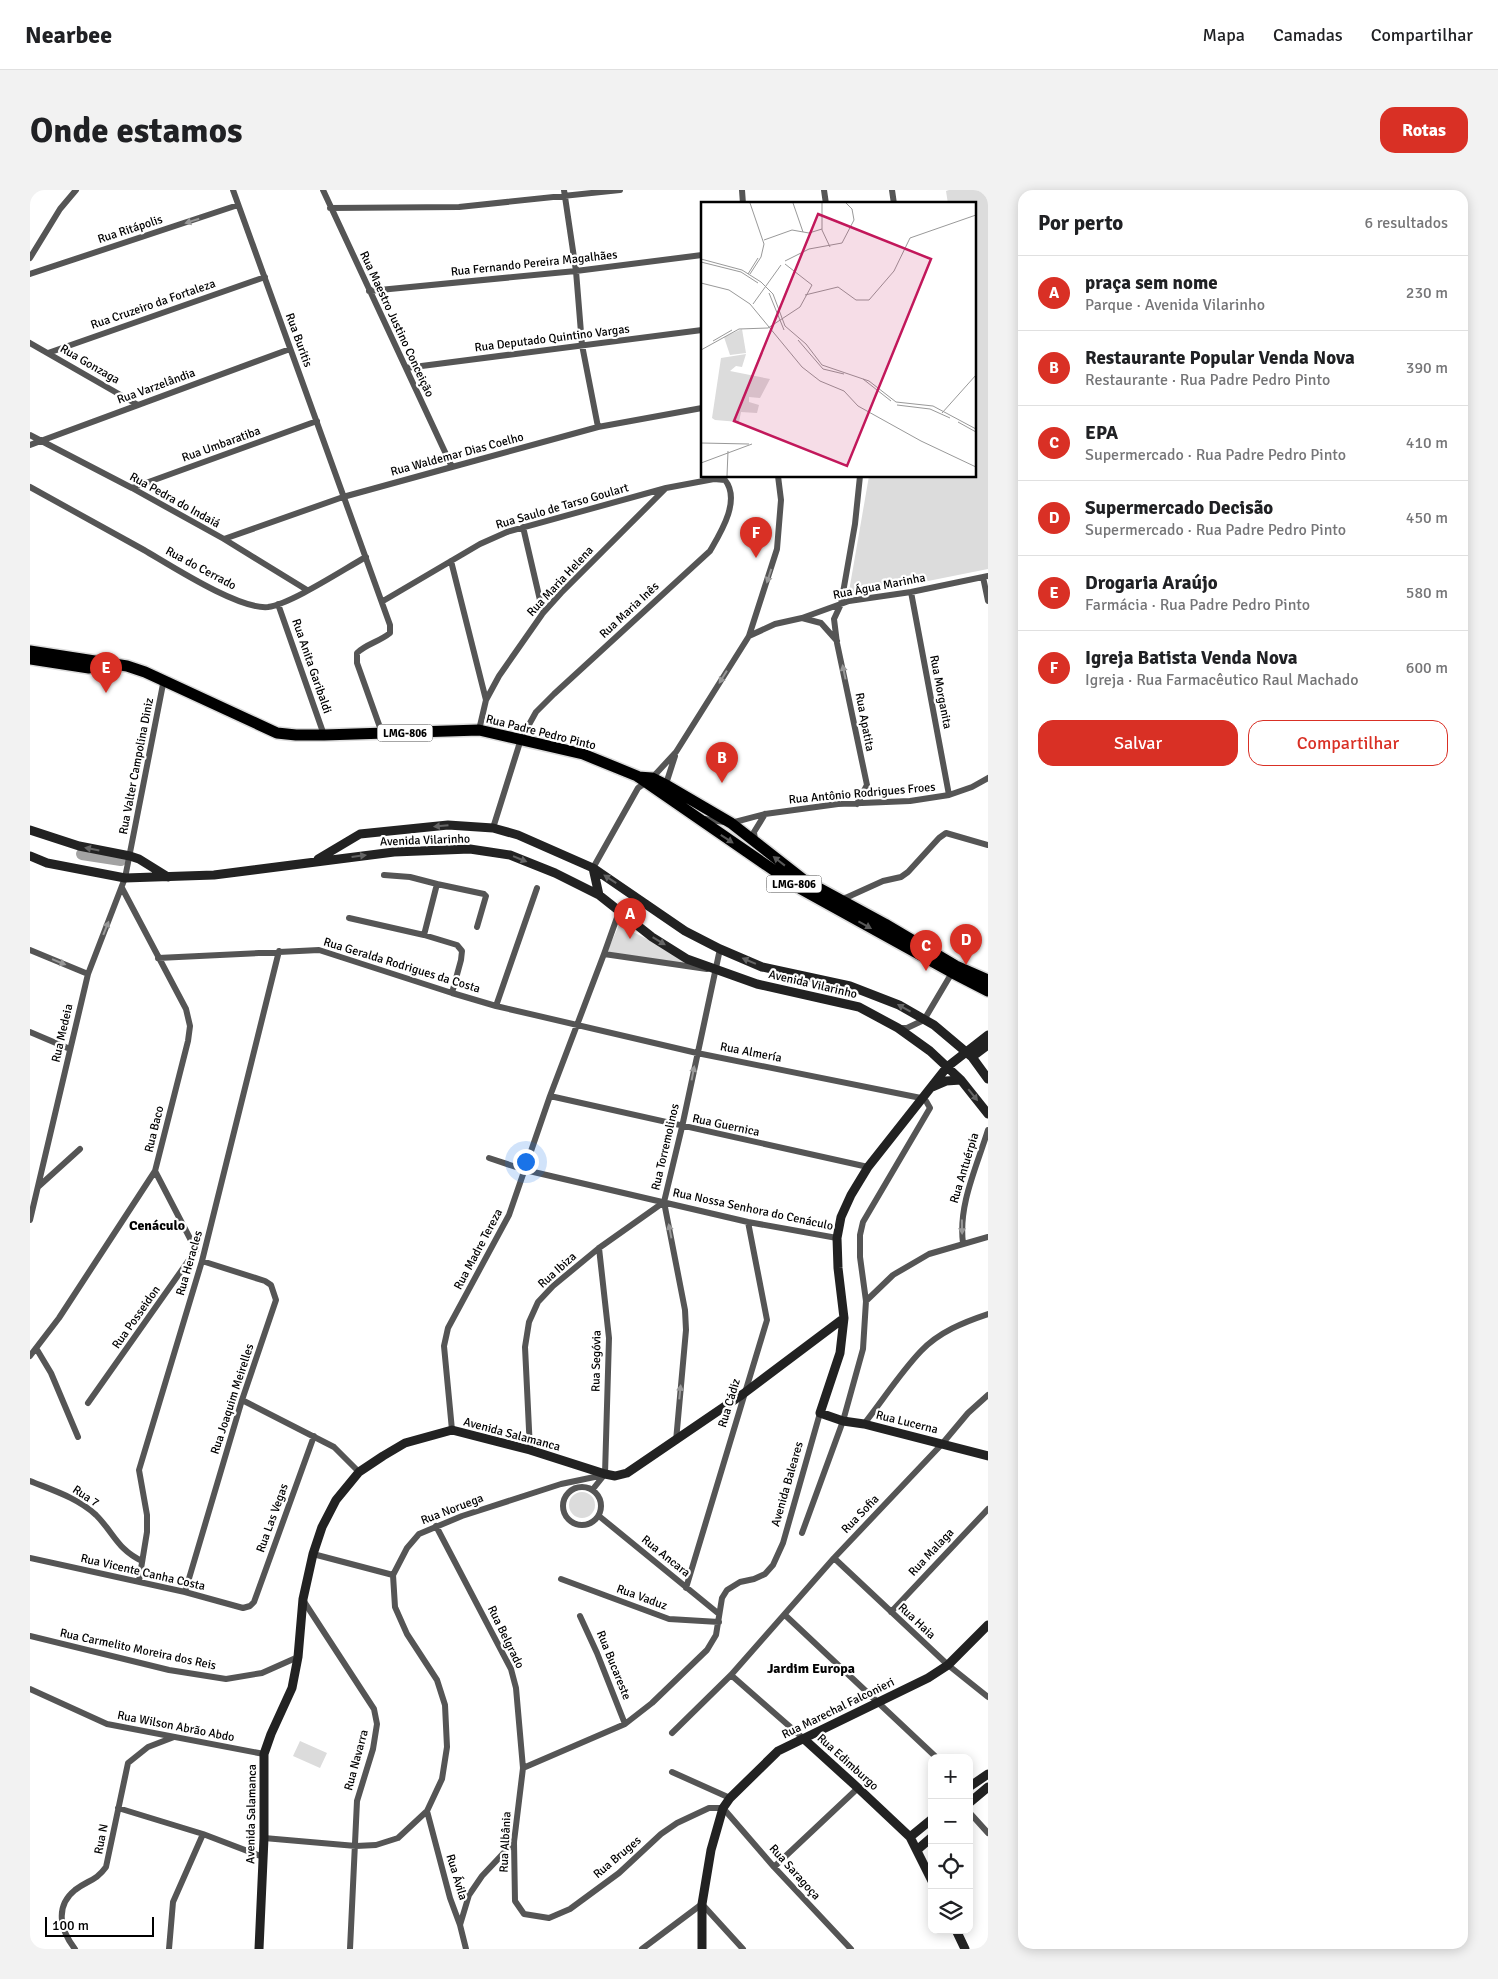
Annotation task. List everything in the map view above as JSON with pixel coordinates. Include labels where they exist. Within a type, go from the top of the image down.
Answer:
[{"type":"highway","name":"Rua Padre Pedro Pinto","points":[[30,651],[127,666],[176,686],[277,733],[324,735],[479,730],[583,754],[644,779],[732,823],[804,880],[841,900],[988,991]]},
{"type":"highway","name":"Rua Padre Pedro Pinto","points":[[30,659],[125,673],[164,682]]},
{"type":"highway","name":"Rua Padre Pedro Pinto","points":[[665,790],[692,815],[801,889],[954,969],[985,977]]},
{"type":"street","points":[[30,258],[60,209],[76,190]]},
{"type":"street","name":"Rua Buritis","points":[[233,190],[390,625],[390,633],[383,639],[363,647],[357,654],[357,663],[382,733]]},
{"type":"street","name":"Rua Maestro Justino Conceição","points":[[323,190],[452,467]]},
{"type":"street","points":[[330,208],[459,207],[564,193],[620,190]]},
{"type":"street","points":[[564,193],[576,271],[582,345],[598,428]]},
{"type":"street","name":"Rua Ritápolis","points":[[30,274],[238,205]]},
{"type":"street","name":"Rua Fernando Pereira Magalhães","points":[[369,291],[576,271],[701,255]]},
{"type":"street","name":"Rua Cruzeiro da Fortaleza","points":[[48,353],[265,277]]},
{"type":"street","name":"Rua Deputado Quintino Vargas","points":[[406,368],[701,330]]},
{"type":"street","name":"Rua Gonzaga","points":[[30,343],[138,405]]},
{"type":"street","name":"Rua Varzelândia","points":[[30,445],[290,348]]},
{"type":"street","name":"Rua Waldemar Dias Coelho","points":[[224,539],[343,497],[452,467],[598,428],[701,408]]},
{"type":"street","name":"Rua Umbaratiba","points":[[132,488],[317,420]]},
{"type":"street","name":"Rua Pedra do Indaiá","points":[[30,435],[224,539],[307,590]]},
{"type":"street","points":[[665,790],[676,752],[749,636],[777,549],[781,500],[778,478]]},
{"type":"street","name":"Rua Apatita","points":[[857,804],[867,785],[837,642],[834,619],[841,604],[855,524],[860,478]]},
{"type":"street","name":"Rua Saulo de Tarso Goulart","points":[[383,602],[480,544],[523,527],[666,488],[714,479],[725,480],[730,486]]},
{"type":"street","name":"Rua Maria Inês","points":[[493,828],[522,739],[536,712],[710,551],[720,534],[727,513],[732,496],[730,486]]},
{"type":"street","name":"Rua do Cerrado","points":[[30,487],[205,584],[259,607],[278,604],[366,557]]},
{"type":"street","name":"Rua Maria Helena","points":[[479,730],[486,700],[499,676],[543,613],[666,488]]},
{"type":"street","points":[[523,527],[543,613]]},
{"type":"street","points":[[451,561],[486,700]]},
{"type":"street","points":[[985,576],[988,600]]},
{"type":"street","name":"Rua Água Marinha","points":[[749,636],[775,624],[802,618],[849,600],[911,592],[985,576]]},
{"type":"street","name":"Rua Morganita","points":[[911,592],[949,795]]},
{"type":"street","name":"Rua Anita Garibaldi","points":[[278,604],[324,735]]},
{"type":"street","name":"Rua Apatita","points":[[802,618],[820,623],[837,642]]},
{"type":"street","name":"Rua Valter Campolina Diniz","points":[[135,858],[164,682]]},
{"type":"street","points":[[599,895],[593,868],[644,779],[676,752]]},
{"type":"street","name":"Rua Antônio Rodrigues Froes","points":[[692,815],[718,822],[732,823],[765,814],[838,804],[910,801],[949,795],[988,778]]},
{"type":"street","points":[[755,841],[754,832],[765,814]]},
{"type":"street","name":"Avenida Vilarinho","points":[[311,862],[360,834],[448,825],[493,828],[540,844],[593,868],[660,912],[685,931],[720,949],[762,967],[850,986],[899,1006],[934,1025],[969,1055],[988,1079]]},
{"type":"street","points":[[30,830],[78,846],[135,858],[168,877]]},
{"type":"street","points":[[841,900],[883,881],[901,877],[946,833],[988,845]]},
{"type":"street","name":"Avenida Vilarinho","points":[[30,856],[47,863],[125,878],[214,875],[394,852],[470,849],[510,855],[554,873],[599,895],[652,937],[680,954],[716,970],[757,984],[858,1007],[898,1028],[961,1080],[988,1114]]},
{"type":"street","name":"Rua Medeia","points":[[30,1220],[88,974],[125,878],[135,858]]},
{"type":"street","points":[[384,876],[410,877],[484,894],[486,896],[477,927]]},
{"type":"street","points":[[424,935],[437,884]]},
{"type":"street","name":"Rua Baco","points":[[30,1356],[59,1318],[155,1171],[188,1041],[190,1026],[186,1009],[122,888]]},
{"type":"street","points":[[496,1006],[536,888]]},
{"type":"street","points":[[619,912],[641,902],[660,912]]},
{"type":"street","name":"Rua Madre Tereza","points":[[452,1430],[444,1346],[448,1328],[510,1215],[550,1096],[619,912]]},
{"type":"street","points":[[349,918],[424,935],[457,945],[462,952],[462,960],[452,993]]},
{"type":"street","name":"Rua Torremolinos","points":[[676,1440],[686,1330],[685,1310],[664,1202],[720,949]]},
{"type":"street","points":[[30,950],[88,974]]},
{"type":"street","name":"Rua Geralda Rodrigues da Costa","points":[[158,958],[319,950],[496,1006],[578,1024]]},
{"type":"street","name":"Rua Heracles","points":[[139,1581],[147,1532],[147,1515],[139,1470],[205,1250],[279,951]]},
{"type":"street","points":[[604,954],[716,970]]},
{"type":"street","points":[[898,1028],[907,1028],[924,1020],[954,969]]},
{"type":"street","name":"Rua Almería","points":[[578,1024],[697,1053],[921,1098]]},
{"type":"street","points":[[30,1032],[70,1049]]},
{"type":"street","name":"Avenida Baleares","points":[[969,1055],[988,1035]]},
{"type":"street","name":"Avenida Baleares","points":[[522,1768],[625,1724],[652,1702],[706,1650],[716,1635],[722,1598],[728,1590],[740,1582],[765,1574],[773,1564],[783,1543],[820,1413],[840,1353],[844,1318],[838,1268],[837,1238],[841,1217],[851,1195],[868,1167],[947,1067],[988,1045]]},
{"type":"street","points":[[930,1088],[946,1081],[961,1080]]},
{"type":"street","name":"Rua Guernica","points":[[550,1096],[868,1167]]},
{"type":"street","points":[[802,1533],[843,1421],[863,1349],[866,1301],[860,1257],[860,1235],[863,1222],[930,1108],[926,1101],[921,1098]]},
{"type":"street","name":"Rua Antuérpia","points":[[963,1243],[961,1228],[962,1212],[988,1130]]},
{"type":"street","points":[[37,1187],[80,1149]]},
{"type":"street","name":"Rua Nossa Senhora do Cenáculo","points":[[489,1158],[525,1170],[748,1222],[837,1238]]},
{"type":"street","points":[[155,1171],[196,1250],[205,1250]]},
{"type":"street","name":"Rua Ibiza","points":[[530,1450],[525,1347],[529,1322],[538,1302],[553,1286],[599,1248],[664,1202]]},
{"type":"street","name":"Rua Cádiz","points":[[686,1588],[743,1394],[763,1337],[766,1320],[748,1222]]},
{"type":"street","points":[[866,1301],[893,1275],[929,1254],[988,1237]]},
{"type":"street","name":"Rua Segóvia","points":[[599,1248],[609,1338],[605,1474]]},
{"type":"street","name":"Rua Posseidon","points":[[88,1403],[196,1250]]},
{"type":"street","name":"Rua Joaquim Meirelles","points":[[185,1592],[242,1400],[276,1300],[275,1292],[265,1280],[202,1261]]},
{"type":"street","points":[[864,1424],[922,1350],[943,1334],[966,1321],[988,1314]]},
{"type":"street","name":"Avenida Salamanca","points":[[259,1949],[264,1857],[264,1754],[292,1688],[298,1656],[303,1599],[312,1554],[322,1527],[336,1500],[359,1472],[405,1443],[452,1430],[530,1450],[605,1474],[615,1476],[627,1473],[743,1394],[844,1318]]},
{"type":"street","points":[[36,1348],[51,1374],[78,1437]]},
{"type":"street","name":"Rua Sofia","points":[[731,1675],[834,1558],[942,1444],[968,1412],[988,1396]]},
{"type":"street","points":[[242,1400],[334,1447],[359,1472]]},
{"type":"street","name":"Rua Lucerna","points":[[820,1413],[843,1421],[864,1424],[988,1456]]},
{"type":"street","name":"Rua Las Vegas","points":[[250,1606],[254,1602],[314,1436]]},
{"type":"street","points":[[593,1489],[605,1474]]},
{"type":"street","name":"Rua Noruega","points":[[393,1575],[407,1548],[419,1534],[436,1526],[561,1484],[605,1474]]},
{"type":"street","name":"Rua 7","points":[[30,1481],[66,1496],[95,1514],[129,1555],[142,1561]]},
{"type":"street","points":[[561,1484],[569,1491]]},
{"type":"street","points":[[581,1486],[593,1489],[600,1498],[601,1510],[599,1516],[588,1524],[582,1525],[569,1520],[563,1509],[563,1502],[569,1491],[581,1486]]},
{"type":"street","name":"Rua Malaga","points":[[891,1612],[988,1508]]},
{"type":"street","name":"Rua Ancara","points":[[599,1516],[719,1614]]},
{"type":"street","name":"Rua Belgrado","points":[[436,1526],[511,1668],[516,1688],[522,1768]]},
{"type":"street","points":[[264,1838],[356,1846],[376,1845],[398,1838],[427,1811],[442,1779],[447,1747],[445,1705],[437,1680],[407,1634],[395,1606],[393,1575],[312,1554]]},
{"type":"street","name":"Rua Vicente Canha Costa","points":[[30,1558],[139,1581],[243,1608],[250,1606]]},
{"type":"street","name":"Rua Haia","points":[[834,1558],[948,1664],[988,1697]]},
{"type":"street","name":"Rua Vaduz","points":[[561,1580],[669,1619],[718,1622]]},
{"type":"street","name":"Rua Navarra","points":[[303,1599],[374,1709],[377,1724],[373,1749],[357,1801],[350,1946]]},
{"type":"street","points":[[785,1615],[932,1754]]},
{"type":"street","name":"Rua Bucareste","points":[[580,1616],[597,1652],[625,1724]]},
{"type":"street","name":"Rua Marechal Falconieri","points":[[702,1949],[702,1904],[710,1850],[723,1808],[730,1798],[778,1751],[928,1678],[948,1664],[988,1625]]},
{"type":"street","name":"Rua Carmelito Moreira dos Reis","points":[[30,1636],[169,1670],[226,1679],[262,1673],[298,1656]]},
{"type":"street","points":[[672,1733],[731,1675]]},
{"type":"street","name":"Rua Edimburgo","points":[[731,1675],[804,1739],[910,1837],[928,1873]]},
{"type":"street","name":"Rua Wilson Abrão Abdo","points":[[30,1689],[107,1724],[264,1754]]},
{"type":"street","name":"Rua N","points":[[76,1949],[64,1932],[62,1922],[63,1907],[69,1896],[77,1889],[99,1877],[106,1867],[128,1763],[148,1747],[174,1737]]},
{"type":"street","name":"Rua Albânia","points":[[522,1768],[514,1842],[515,1901],[524,1914]]},
{"type":"street","points":[[672,1772],[730,1798]]},
{"type":"street","points":[[973,1784],[988,1774]]},
{"type":"street","points":[[973,1800],[988,1787]]},
{"type":"street","points":[[774,1866],[858,1788]]},
{"type":"street","points":[[118,1808],[202,1834],[264,1857]]},
{"type":"street","name":"Rua Bruges","points":[[524,1914],[549,1918],[570,1909],[619,1873],[661,1834],[677,1823],[709,1808],[723,1808]]},
{"type":"street","name":"Rua Saragoça","points":[[723,1808],[850,1949]]},
{"type":"street","name":"Rua Ávila","points":[[427,1811],[450,1898],[460,1924],[466,1949]]},
{"type":"street","points":[[973,1816],[988,1833]]},
{"type":"street","points":[[910,1837],[928,1822]]},
{"type":"street","points":[[169,1949],[173,1902],[202,1834]]},
{"type":"street","points":[[917,1850],[928,1840]]},
{"type":"street","points":[[460,1924],[469,1895],[482,1876],[514,1842]]},
{"type":"street","points":[[642,1949],[702,1904],[743,1949]]},
{"type":"street","points":[[958,1934],[965,1949]]},
{"type":"street","points":[[350,1946],[355,1949]]},
{"type":"shaded area","points":[[988,190],[988,569],[848,597],[869,478],[976,478],[976,202],[948,202],[946,191]]},
{"type":"shaded area","points":[[619,925],[705,968],[607,952]]},
{"type":"shaded area","points":[[582,1492],[591,1496],[595,1505],[591,1514],[582,1518],[573,1514],[569,1505],[573,1496]]},
{"type":"shaded area","points":[[300,1741],[327,1753],[320,1768],[293,1756]]},
{"type":"waterway","points":[[82,854],[121,860]]},
{"type":"place","name":"Igreja Batista Venda Nova","points":[[756,558]]},
{"type":"place","name":"Drogaria Araújo","points":[[106,693]]},
{"type":"place","name":"Restaurante Popular Venda Nova","points":[[722,783]]},
{"type":"place","name":"praça sem nome","points":[[630,939]]},
{"type":"place","name":"Supermercado Decisão","points":[[966,965]]},
{"type":"place","name":"EPA","points":[[926,971]]},
{"type":"district","name":"Cenáculo","points":[[157,1225]]},
{"type":"district","name":"Jardim Europa","points":[[811,1668]]}]
